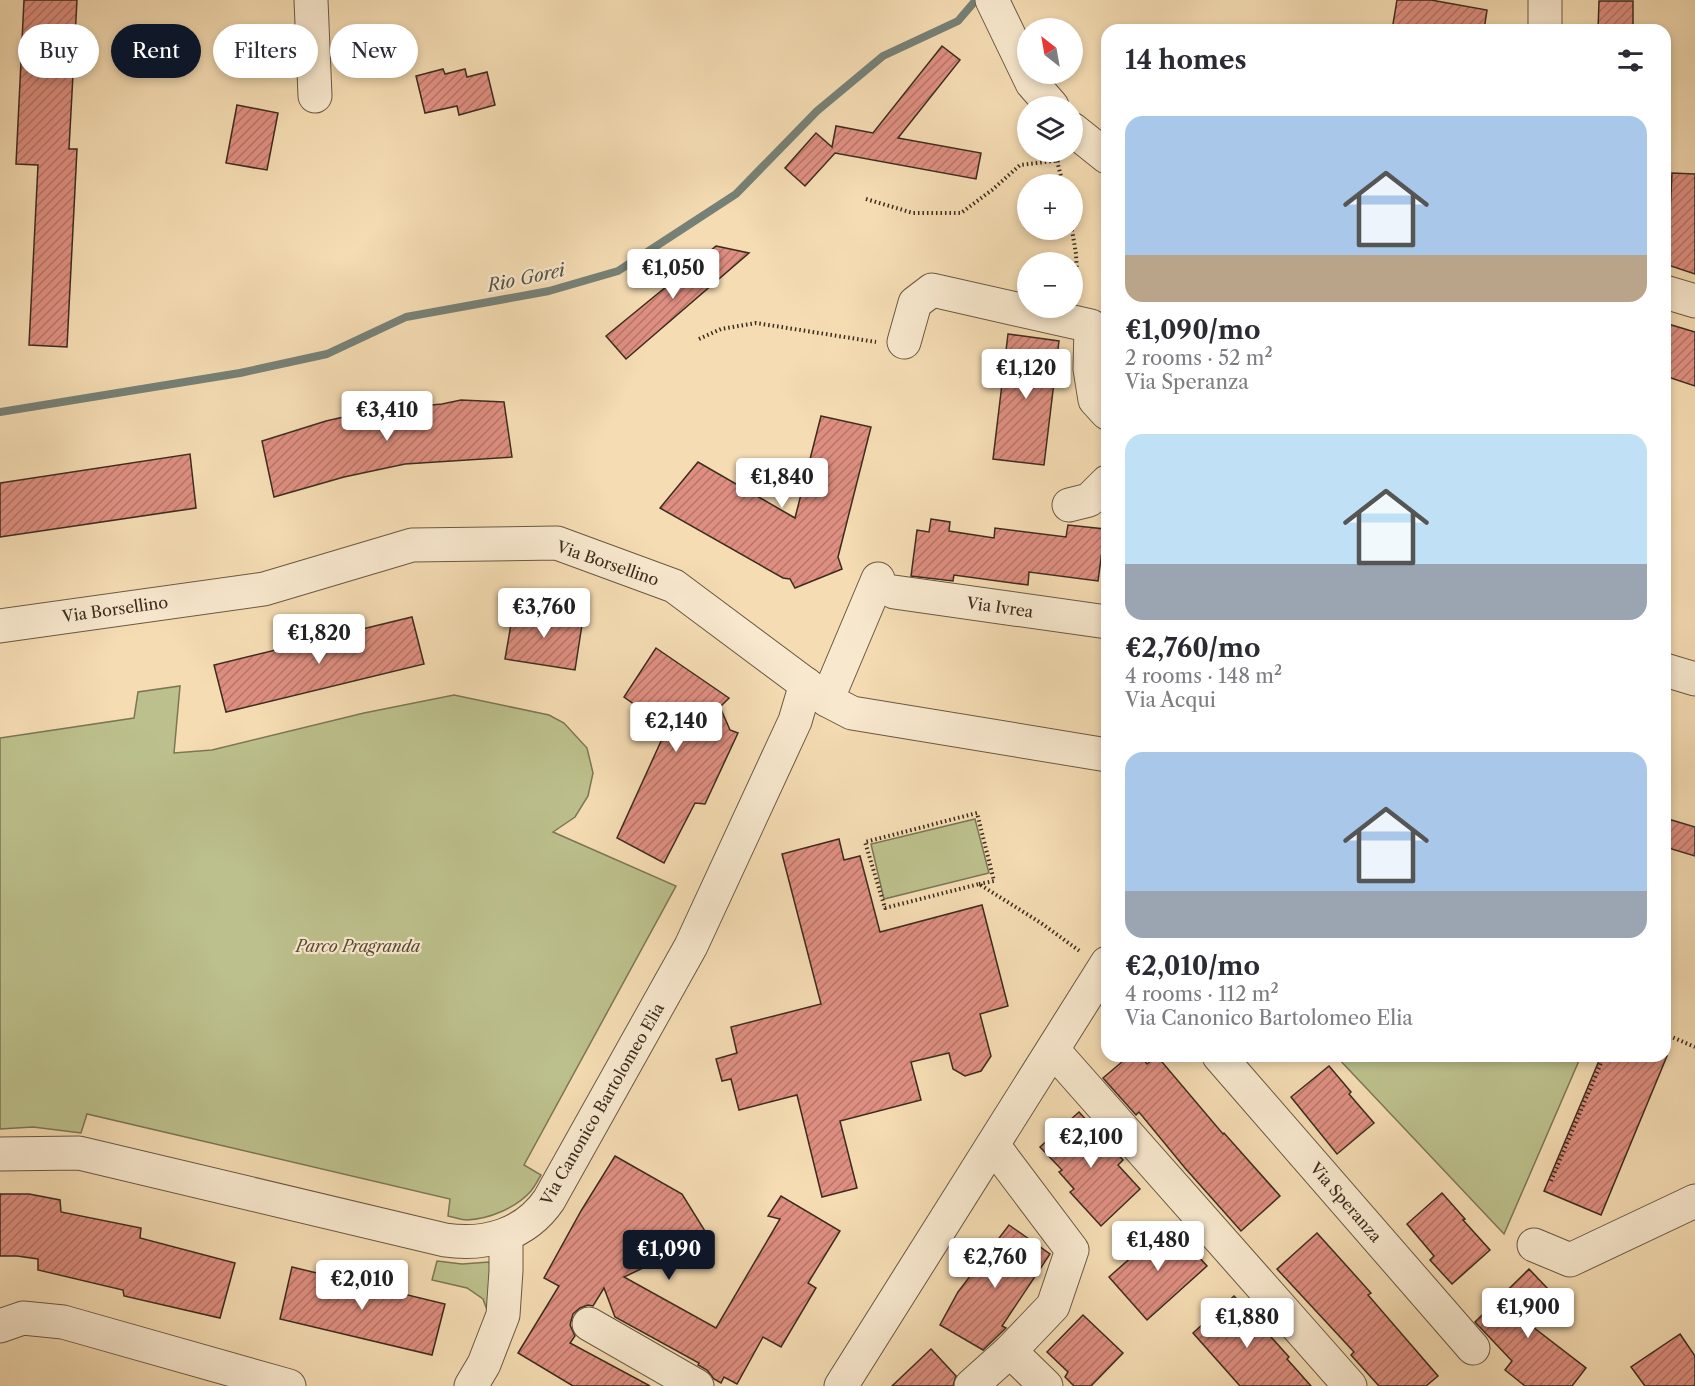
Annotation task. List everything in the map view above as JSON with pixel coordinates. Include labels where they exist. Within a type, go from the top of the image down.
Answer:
[{"type":"street","points":[[311,0],[315,96]]},
{"type":"street","points":[[1545,0],[1545,24]]},
{"type":"street","points":[[998,12],[1032,83],[1043,96]]},
{"type":"street","points":[[1083,138],[1101,152]]},
{"type":"street","points":[[904,342],[915,303],[932,290],[1091,326],[1090,369],[1095,400],[1101,406]]},
{"type":"street","points":[[1671,293],[1695,301]]},
{"type":"street","points":[[1069,505],[1089,500],[1101,488]]},
{"type":"street","name":"Via Borsellino","points":[[0,626],[264,589],[412,545],[556,543],[674,586],[817,692],[852,713],[1101,754]]},
{"type":"street","name":"Via Ivrea","points":[[886,586],[1101,621]]},
{"type":"street","name":"Via Canonico Bartolomeo Elia","points":[[0,1154],[80,1153],[445,1240],[470,1242],[489,1240],[506,1235],[530,1221],[541,1212],[549,1200],[692,946],[795,721],[817,692],[886,586]]},
{"type":"street","points":[[1671,672],[1695,679]]},
{"type":"street","points":[[844,1385],[1101,973]]},
{"type":"street","points":[[1053,1050],[1350,1386]]},
{"type":"street","name":"Via Speranza","points":[[1224,1062],[1473,1348]]},
{"type":"street","points":[[970,1386],[1010,1351],[1053,1306],[1072,1251],[993,1145]]},
{"type":"street","points":[[1534,1245],[1570,1260],[1695,1202]]},
{"type":"street","points":[[471,1386],[484,1364],[503,1315],[506,1235]]},
{"type":"street","points":[[0,1326],[24,1318],[63,1322],[289,1386]]},
{"type":"street","points":[[589,1324],[697,1386]]},
{"type":"street","points":[[1010,1351],[1046,1386]]},
{"type":"path","points":[[1083,156],[1101,153]]},
{"type":"path","points":[[866,199],[913,213],[961,213],[1020,165],[1048,162]]},
{"type":"path","points":[[1074,240],[1079,323]]},
{"type":"path","points":[[699,339],[722,329],[756,324],[883,343],[904,342]]},
{"type":"path","points":[[978,884],[994,880],[977,813],[866,842],[885,908],[978,884],[1101,962]]},
{"type":"path","points":[[1671,1037],[1695,1047]]},
{"type":"path","points":[[1551,1181],[1601,1062]]},
{"type":"green space","name":"Parco Pragranda","points":[[180,686],[174,753],[212,750],[364,713],[454,695],[549,715],[564,723],[587,748],[593,773],[588,796],[575,817],[553,832],[676,886],[524,1165],[541,1175],[531,1191],[518,1203],[493,1215],[462,1220],[448,1216],[450,1199],[87,1114],[81,1133],[33,1127],[0,1129],[0,738],[134,718],[138,692]]},
{"type":"green space","points":[[975,819],[989,873],[884,899],[871,844]]},
{"type":"green space","points":[[1342,1062],[1578,1062],[1504,1234]]},
{"type":"green space","points":[[437,1261],[462,1264],[489,1262],[493,1275],[490,1318],[483,1299],[467,1288],[432,1280]]},
{"type":"building","points":[[24,0],[77,0],[76,24],[23,24]]},
{"type":"building","points":[[1397,0],[1431,0],[1487,10],[1485,24],[1393,24]]},
{"type":"building","points":[[1599,1],[1633,1],[1633,24],[1598,24]]},
{"type":"building","points":[[942,46],[960,60],[898,138],[981,153],[976,179],[835,153],[805,186],[785,168],[816,133],[832,147],[836,126],[873,133]]},
{"type":"building","points":[[443,69],[445,74],[465,69],[467,77],[487,72],[495,105],[459,115],[457,106],[425,113],[416,78],[418,75]]},
{"type":"building","points":[[20,78],[73,78],[69,149],[77,149],[67,347],[29,345],[38,165],[16,164]]},
{"type":"building","points":[[237,105],[278,113],[267,170],[226,163]]},
{"type":"building","points":[[1672,173],[1695,174],[1695,274],[1671,266]]},
{"type":"building","points":[[716,246],[749,253],[626,359],[606,336]]},
{"type":"building","points":[[1671,325],[1695,332],[1695,386],[1671,378]]},
{"type":"building","points":[[1008,334],[1059,341],[1044,465],[993,459]]},
{"type":"building","points":[[461,400],[504,402],[512,457],[405,464],[344,477],[274,497],[262,441],[326,421],[370,411]]},
{"type":"building","points":[[821,416],[871,427],[838,557],[842,569],[795,588],[790,579],[783,578],[660,508],[698,462],[795,518]]},
{"type":"building","points":[[190,454],[196,508],[0,537],[0,483]]},
{"type":"building","points":[[931,519],[950,522],[949,531],[994,538],[995,528],[1066,537],[1068,525],[1101,529],[1098,581],[1029,572],[1028,585],[954,575],[953,581],[911,576],[917,530],[929,532]]},
{"type":"building","points":[[514,607],[583,618],[575,670],[505,659]]},
{"type":"building","points":[[412,617],[424,664],[226,712],[214,665]]},
{"type":"building","points":[[656,648],[729,698],[720,707],[730,730],[738,733],[705,804],[695,803],[664,863],[617,838],[667,728],[624,697]]},
{"type":"building","points":[[1671,820],[1695,827],[1695,856],[1671,849]]},
{"type":"building","points":[[839,839],[844,860],[860,856],[880,932],[982,905],[1008,1006],[980,1014],[991,1056],[981,1071],[965,1076],[953,1069],[949,1053],[911,1062],[921,1100],[840,1121],[857,1188],[822,1197],[797,1095],[739,1110],[731,1079],[722,1081],[716,1059],[737,1053],[731,1027],[821,1004],[782,854]]},
{"type":"building","points":[[1122,1062],[1145,1062],[1147,1064],[1162,1062],[1223,1134],[1280,1196],[1241,1231],[1139,1112],[1136,1115],[1103,1078]]},
{"type":"building","points":[[1598,1062],[1665,1062],[1601,1215],[1544,1191]]},
{"type":"building","points":[[1329,1066],[1374,1123],[1337,1154],[1291,1097]]},
{"type":"building","points":[[1079,1112],[1123,1160],[1118,1165],[1140,1189],[1101,1226],[1070,1192],[1074,1189],[1059,1172],[1062,1170],[1040,1147]]},
{"type":"building","points":[[615,1156],[682,1194],[705,1231],[681,1250],[624,1277],[716,1328],[780,1219],[768,1216],[781,1196],[840,1231],[808,1283],[816,1288],[781,1347],[763,1337],[737,1384],[724,1377],[721,1383],[698,1365],[699,1363],[615,1317],[604,1288],[593,1306],[580,1308],[573,1314],[570,1325],[575,1336],[570,1343],[650,1386],[573,1386],[518,1353],[559,1286],[544,1278]]},
{"type":"building","points":[[1442,1193],[1490,1250],[1452,1284],[1430,1260],[1434,1256],[1407,1224]]},
{"type":"building","points":[[0,1194],[29,1194],[60,1200],[61,1212],[141,1228],[140,1238],[235,1263],[220,1318],[124,1296],[123,1290],[38,1270],[38,1259],[0,1256]]},
{"type":"building","points":[[1169,1224],[1207,1266],[1147,1320],[1109,1277]]},
{"type":"building","points":[[1009,1225],[1050,1254],[1002,1326],[1006,1328],[983,1350],[940,1325],[958,1292]]},
{"type":"building","points":[[1317,1233],[1371,1293],[1368,1295],[1438,1376],[1426,1386],[1379,1386],[1351,1355],[1354,1352],[1277,1269]]},
{"type":"building","points":[[292,1267],[445,1304],[432,1355],[280,1319]]},
{"type":"building","points":[[1529,1269],[1548,1289],[1520,1317],[1586,1368],[1572,1386],[1525,1386],[1505,1370],[1512,1361],[1475,1322]]},
{"type":"building","points":[[1234,1296],[1289,1357],[1287,1359],[1311,1386],[1240,1386],[1193,1333]]},
{"type":"building","points":[[1083,1315],[1123,1353],[1091,1386],[1074,1386],[1065,1377],[1068,1372],[1047,1352]]},
{"type":"building","points":[[1680,1334],[1695,1356],[1695,1386],[1645,1386],[1631,1367]]},
{"type":"building","points":[[931,1349],[956,1376],[953,1386],[892,1386]]},
{"type":"waterway","name":"Rio Gorei","points":[[0,412],[240,373],[327,354],[406,317],[549,291],[618,271],[736,194],[817,111],[883,56],[958,21],[976,0]]}]
